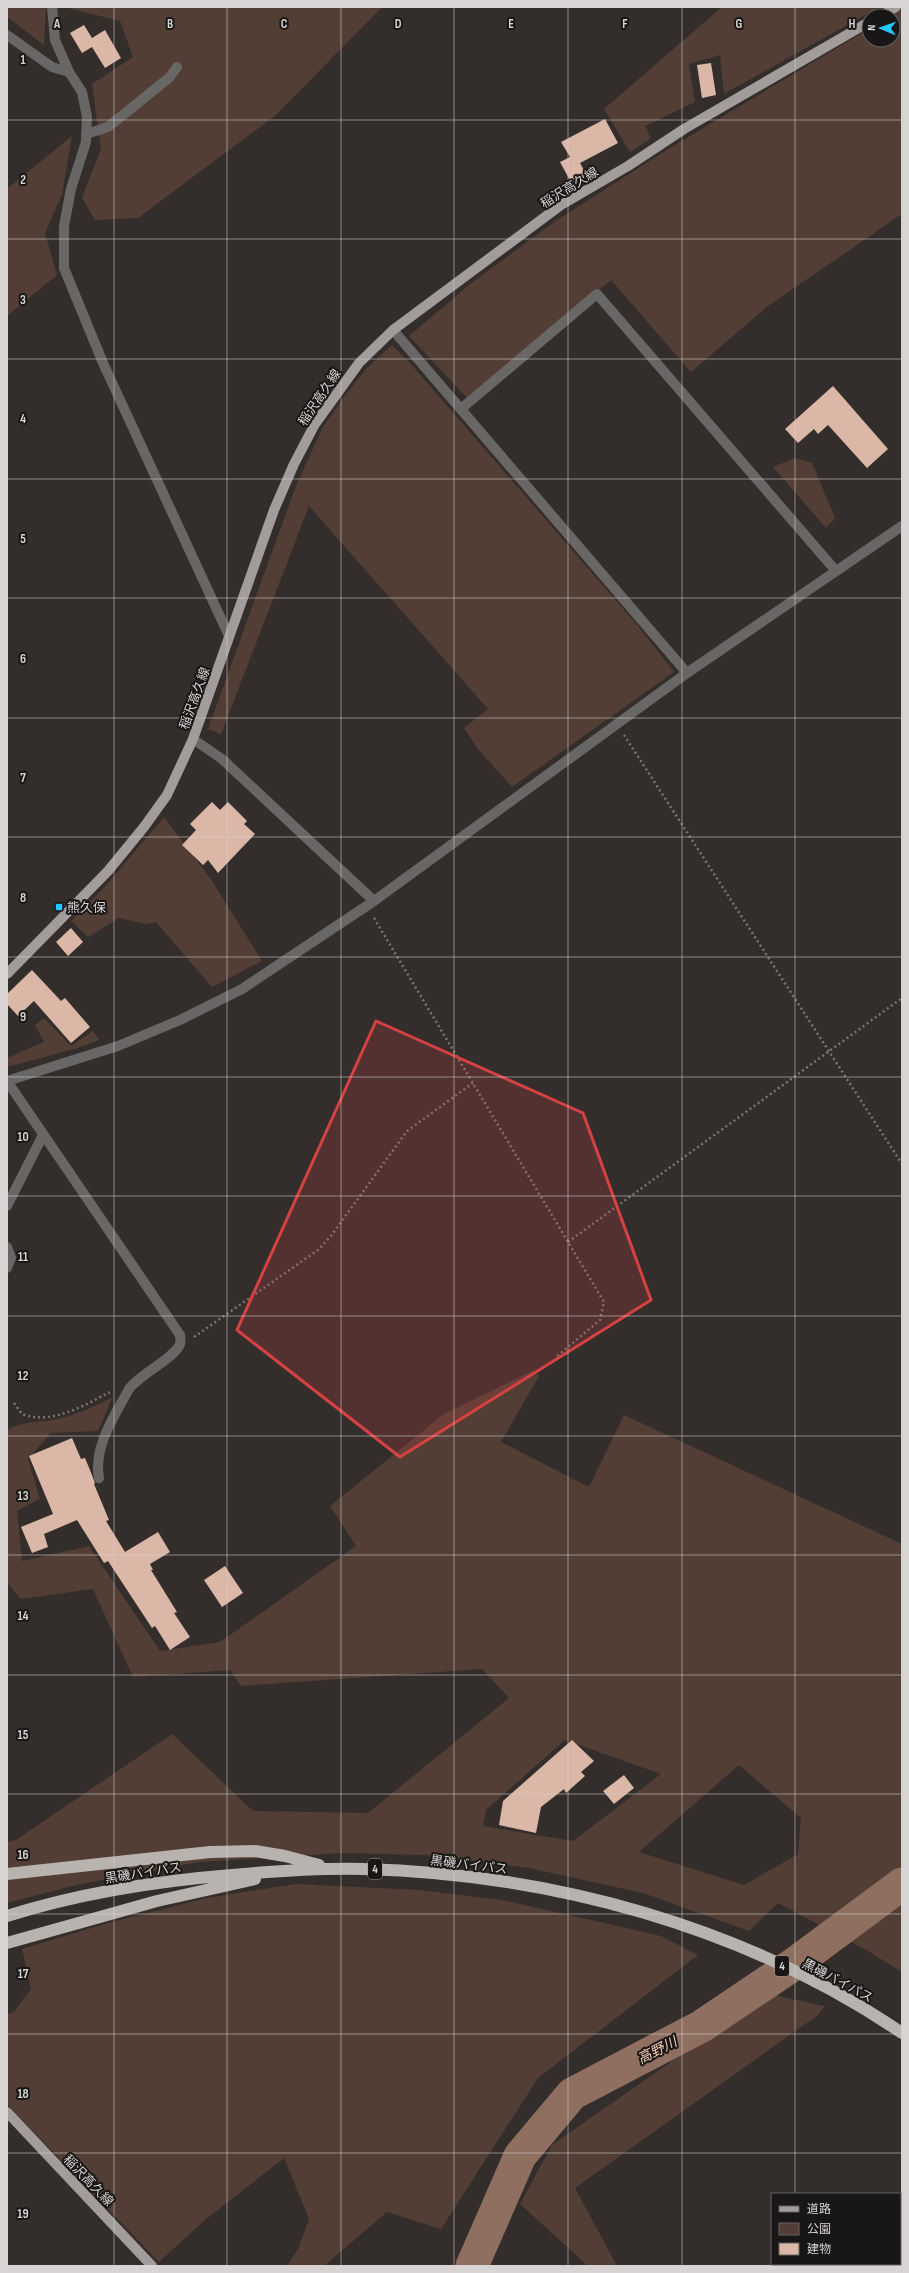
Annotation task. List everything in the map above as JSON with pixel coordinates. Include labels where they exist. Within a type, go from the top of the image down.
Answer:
[{"type":"highway","name":"4","points":[[7,1874],[210,1852],[255,1851],[285,1856],[331,1869]]},
{"type":"highway","name":"黒磯バイパス","points":[[7,1916],[43,1905],[174,1880],[299,1869],[429,1872],[484,1878],[534,1887],[645,1913],[693,1928],[738,1945],[826,1987],[902,2033]]},
{"type":"highway","name":"4","points":[[7,1943],[158,1902],[299,1869]]},
{"type":"main road","name":"稲沢高久線","points":[[7,974],[108,871],[144,827],[167,795],[193,739],[274,510],[294,464],[315,424],[359,363],[393,330],[561,205],[628,166],[684,129],[861,27]]},
{"type":"main road","name":"稲沢高久線","points":[[7,2112],[152,2266]]},
{"type":"street","points":[[52,7],[54,40],[69,72],[82,92],[87,117],[86,134],[64,226],[64,268],[103,363],[230,636]]},
{"type":"street","points":[[7,35],[52,67],[69,72]]},
{"type":"street","points":[[86,134],[108,126],[170,77],[177,67]]},
{"type":"street","points":[[462,408],[597,294],[836,571]]},
{"type":"street","points":[[393,330],[462,408],[687,673]]},
{"type":"street","points":[[99,1478],[97,1465],[99,1450],[120,1406],[135,1381],[174,1353],[180,1344],[180,1335],[177,1327],[7,1081],[118,1046],[180,1020],[242,988],[371,903],[687,673],[902,526]]},
{"type":"street","points":[[193,739],[222,759],[371,903]]},
{"type":"street","points":[[7,1206],[43,1135]]},
{"type":"street","points":[[7,1247],[11,1258],[7,1268]]},
{"type":"path","points":[[617,724],[902,1164]]},
{"type":"path","points":[[371,903],[473,1083],[604,1302],[604,1310],[600,1320],[555,1358]]},
{"type":"path","points":[[568,1242],[902,998]]},
{"type":"path","points":[[180,1344],[190,1340],[318,1250],[331,1236],[407,1131],[473,1083]]},
{"type":"path","points":[[14,1404],[22,1414],[41,1418],[76,1410],[135,1381]]},
{"type":"highlighted area","points":[[376,1021],[583,1113],[651,1300],[400,1457],[237,1330]]},
{"type":"green space","points":[[7,7],[46,7],[44,45],[7,17]]},
{"type":"green space","points":[[64,7],[382,7],[276,115],[138,218],[95,220],[82,198],[101,149],[92,84],[133,57],[120,21]]},
{"type":"green space","points":[[722,7],[879,7],[861,8],[861,17],[724,94],[720,55],[689,64],[695,102],[645,126],[651,138],[630,152],[604,109]]},
{"type":"green space","points":[[901,11],[902,214],[768,306],[691,372],[611,280],[468,399],[409,336],[469,285],[554,222],[673,146],[861,34],[861,48],[901,48]]},
{"type":"green space","points":[[72,136],[62,194],[45,233],[57,275],[7,316],[7,189]]},
{"type":"green space","points":[[392,345],[409,362],[639,627],[674,672],[512,787],[478,749],[464,728],[488,709],[309,506],[221,734],[208,729],[297,483],[323,427],[346,394],[367,368]]},
{"type":"green space","points":[[795,458],[812,463],[835,518],[826,528],[773,467]]},
{"type":"green space","points":[[164,817],[212,881],[262,961],[212,987],[156,922],[146,924],[119,918],[88,937],[71,921],[103,889]]},
{"type":"green space","points":[[44,1018],[71,1046],[93,1031],[99,1040],[78,1048],[7,1067],[7,1058],[44,1042],[35,1025]]},
{"type":"green space","points":[[534,1370],[539,1376],[501,1442],[589,1487],[624,1415],[902,1544],[902,1972],[868,1951],[778,1903],[749,1931],[643,1893],[529,1868],[426,1855],[343,1853],[199,1862],[76,1885],[7,1903],[7,1842],[16,1840],[172,1734],[253,1811],[368,1813],[509,1698],[482,1669],[241,1686],[230,1670],[133,1677],[93,1589],[21,1599],[7,1583],[7,1430],[18,1425],[53,1420],[68,1416],[112,1398],[98,1431],[51,1433],[28,1459],[40,1499],[17,1511],[22,1561],[89,1546],[160,1651],[220,1642],[356,1546],[330,1506],[444,1414]],"holes":[[[565,1740],[661,1774],[573,1841],[483,1826],[486,1810]],[[739,1765],[801,1818],[798,1854],[744,1885],[639,1852]]]},
{"type":"green space","points":[[296,1884],[419,1890],[502,1900],[661,1936],[698,1955],[538,2078],[441,2229],[387,2212],[324,2266],[287,2266],[298,2249],[309,2219],[284,2158],[205,2220],[159,2262],[7,2104],[7,2015],[14,2012],[31,1989],[22,1949],[108,1923],[207,1898]]},
{"type":"green space","points":[[768,1994],[825,2006],[818,2015],[575,2188],[617,2266],[588,2266],[520,2204],[552,2145]]},
{"type":"building","points":[[84,25],[92,38],[105,30],[121,58],[105,68],[92,47],[82,53],[70,33]]},
{"type":"building","points":[[711,63],[716,95],[702,98],[697,65]]},
{"type":"building","points":[[605,119],[618,143],[580,163],[587,176],[572,184],[560,162],[570,157],[561,142]]},
{"type":"building","points":[[833,386],[888,449],[867,468],[828,425],[818,434],[814,429],[798,443],[785,429]]},
{"type":"building","points":[[212,802],[220,810],[228,802],[247,821],[244,824],[255,834],[218,873],[208,860],[203,865],[182,845],[196,830],[190,824]]},
{"type":"building","points":[[71,928],[83,942],[68,956],[56,942]]},
{"type":"building","points":[[32,970],[61,1001],[65,998],[90,1027],[71,1043],[34,1001],[18,1016],[7,1004],[7,994]]},
{"type":"building","points":[[72,1438],[81,1459],[85,1458],[92,1475],[94,1484],[109,1520],[106,1521],[125,1552],[158,1532],[170,1552],[150,1564],[153,1570],[151,1570],[177,1612],[174,1613],[190,1637],[170,1650],[155,1626],[152,1628],[108,1561],[104,1563],[77,1520],[44,1534],[48,1547],[32,1553],[21,1527],[53,1514],[29,1456]]},
{"type":"building","points":[[225,1566],[243,1593],[222,1607],[204,1580]]},
{"type":"building","points":[[572,1740],[594,1761],[581,1772],[585,1776],[566,1793],[564,1789],[541,1807],[536,1833],[499,1825],[503,1801]]},
{"type":"building","points":[[624,1775],[634,1788],[614,1804],[603,1791]]},
{"type":"waterway","name":"高野川","points":[[472,2266],[520,2156],[572,2094],[702,2026],[794,1964],[902,1884]]},
{"type":"place","name":"熊久保","points":[[59,907]]}]
